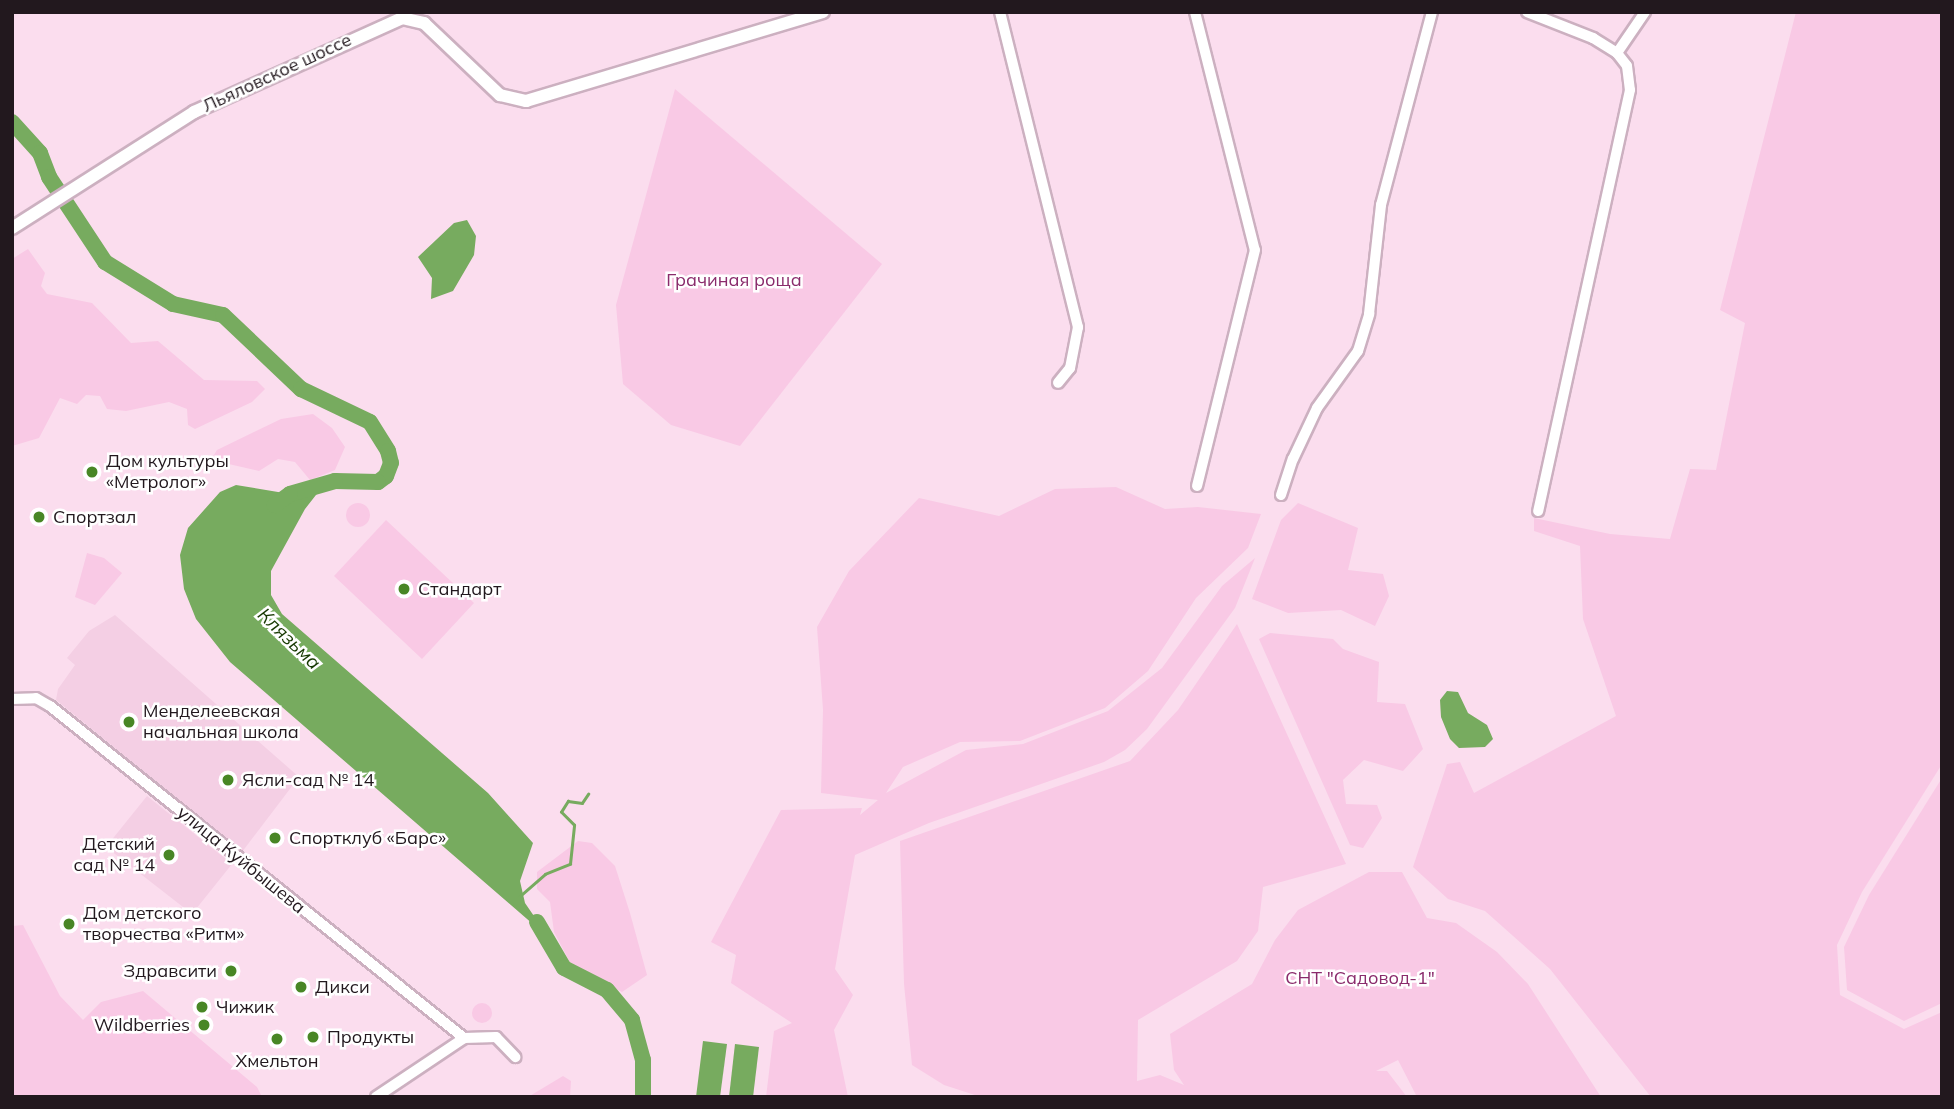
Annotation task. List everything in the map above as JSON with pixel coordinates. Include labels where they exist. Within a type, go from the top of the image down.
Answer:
[{"type":"street","name":"Льяловское шоссе","points":[[12,228],[85,180],[246,85],[392,20],[419,15],[491,89],[509,99],[526,100],[594,84],[823,12]]},
{"type":"street","points":[[1000,12],[1078,327],[1070,368],[1058,383]]},
{"type":"street","points":[[1195,12],[1255,250],[1197,486]]},
{"type":"street","points":[[1281,495],[1293,459],[1317,408],[1360,342],[1369,314],[1381,205],[1432,12]]},
{"type":"street","points":[[1527,12],[1593,38],[1617,53],[1627,66],[1630,90],[1538,511]]},
{"type":"street","points":[[1617,53],[1645,12]]},
{"type":"street","name":"улица Куйбышева","points":[[12,699],[36,698],[50,706],[464,1038]]},
{"type":"street","points":[[376,1097],[464,1038],[496,1037],[515,1057]]},
{"type":"shaded area","points":[[115,615],[299,777],[242,852],[56,700],[58,689],[75,665],[67,658],[89,631]]},
{"type":"shaded area","name":"Детский сад № 14","points":[[147,796],[232,864],[192,914],[106,847]]},
{"type":"green space","points":[[1796,12],[1942,12],[1942,764],[1862,892],[1837,945],[1840,995],[1904,1029],[1942,1012],[1942,1097],[1651,1097],[1550,969],[1485,911],[1448,899],[1413,867],[1447,764],[1460,762],[1474,793],[1616,716],[1583,619],[1580,546],[1534,531],[1534,518],[1610,534],[1670,539],[1690,469],[1716,470],[1745,323],[1720,310]]},
{"type":"green space","name":"Грачиная роща","points":[[675,89],[882,264],[740,446],[671,425],[623,384],[616,305]]},
{"type":"green space","points":[[28,249],[45,273],[41,286],[47,294],[92,303],[131,343],[158,341],[204,380],[257,381],[265,389],[252,402],[195,429],[188,425],[187,409],[169,402],[126,411],[107,409],[100,396],[86,395],[77,404],[60,398],[39,438],[12,446],[12,259]]},
{"type":"green space","points":[[313,414],[332,428],[345,447],[335,470],[310,480],[295,462],[278,459],[259,471],[211,460],[217,450],[281,419]]},
{"type":"green space","points":[[1116,487],[1165,509],[1198,507],[1261,514],[1248,548],[1196,598],[1148,671],[1105,708],[1020,741],[960,742],[903,767],[886,793],[966,750],[1023,744],[1108,711],[1162,668],[1222,586],[1255,558],[1235,608],[1147,729],[1125,750],[1104,762],[929,823],[855,855],[835,969],[853,995],[834,1030],[848,1097],[766,1097],[774,1031],[792,1023],[731,983],[736,955],[711,942],[781,810],[862,808],[860,815],[878,800],[821,793],[823,710],[817,627],[849,571],[919,498],[999,516],[1055,489]]},
{"type":"green space","points":[[358,503],[366,507],[370,515],[366,523],[358,527],[350,523],[346,515],[350,507]]},
{"type":"green space","points":[[1298,503],[1358,528],[1348,570],[1383,574],[1389,596],[1375,626],[1341,610],[1288,613],[1252,599],[1281,520]]},
{"type":"green space","name":"Стандарт","points":[[386,520],[474,603],[422,659],[334,576]]},
{"type":"green space","points":[[87,553],[104,558],[122,573],[95,605],[75,597]]},
{"type":"green space","name":"СНТ \"Садовод-1\"","points":[[1237,624],[1346,864],[1263,887],[1258,931],[1237,961],[1138,1020],[1137,1081],[1160,1075],[1184,1085],[1174,1070],[1170,1034],[1252,984],[1275,940],[1298,910],[1369,872],[1402,872],[1427,918],[1456,923],[1497,952],[1528,984],[1601,1097],[1417,1097],[1398,1060],[1376,1071],[1387,1071],[1407,1097],[981,1097],[944,1085],[912,1065],[904,984],[900,841],[1130,761],[1178,710]]},
{"type":"green space","points":[[1270,633],[1333,639],[1343,649],[1379,662],[1377,702],[1405,704],[1423,749],[1403,771],[1364,760],[1343,780],[1346,804],[1377,805],[1382,818],[1363,848],[1350,845],[1259,639]]},
{"type":"green space","points":[[1942,778],[1942,1003],[1904,1021],[1847,990],[1844,947],[1869,895]]},
{"type":"green space","points":[[578,841],[592,843],[615,866],[630,913],[647,975],[622,992],[573,968],[554,932],[550,902],[537,889],[537,872]]},
{"type":"green space","points":[[23,925],[60,996],[83,1020],[101,1002],[143,991],[257,1087],[262,1097],[12,1097],[12,926]]},
{"type":"green space","points":[[478,1003],[486,1003],[492,1013],[486,1023],[478,1023],[472,1017],[472,1009]]},
{"type":"green space","points":[[563,1076],[571,1081],[570,1097],[528,1097]]},
{"type":"water","points":[[467,220],[476,236],[474,255],[453,291],[431,299],[432,278],[418,257],[454,223]]},
{"type":"water","points":[[236,485],[290,494],[323,486],[305,509],[271,571],[271,595],[282,614],[488,793],[533,843],[520,881],[525,903],[549,938],[230,662],[196,619],[184,589],[180,555],[188,528],[220,492]]},
{"type":"water","points":[[1447,691],[1458,692],[1468,713],[1487,725],[1493,739],[1485,747],[1459,748],[1450,739],[1441,717],[1440,700]]},
{"type":"water","points":[[703,1041],[727,1044],[720,1097],[696,1097]]},
{"type":"water","points":[[735,1044],[759,1047],[753,1097],[729,1097]]},
{"type":"waterway","name":"Клязьма","points":[[12,122],[40,153],[49,177],[105,262],[173,304],[223,315],[301,389],[370,422],[388,451],[391,463],[386,476],[378,482],[335,481],[290,494],[275,505]]},
{"type":"waterway","points":[[520,896],[545,874],[570,864],[574,825],[561,812],[568,801],[582,803],[588,794]]},
{"type":"waterway","name":"Клязьма","points":[[537,922],[564,968],[607,990],[632,1020],[643,1060],[643,1097]]},
{"type":"place","name":"Дом культуры «Метролог»","points":[[92,472]]},
{"type":"place","name":"Спортзал","points":[[39,517]]},
{"type":"place","name":"Стандарт","points":[[404,589]]},
{"type":"place","name":"Менделеевская начальная школа","points":[[129,722]]},
{"type":"place","name":"Ясли-сад № 14","points":[[228,780]]},
{"type":"place","name":"Спортклуб «Барс»","points":[[275,838]]},
{"type":"place","name":"Детский сад № 14","points":[[169,855]]},
{"type":"place","name":"Дом детского творчества «Ритм»","points":[[69,924]]},
{"type":"place","name":"Здравсити","points":[[231,971]]},
{"type":"place","name":"Дикси","points":[[301,987]]},
{"type":"place","name":"Чижик","points":[[202,1007]]},
{"type":"place","name":"Wildberries","points":[[204,1025]]},
{"type":"place","name":"Продукты","points":[[313,1037]]},
{"type":"place","name":"Хмельтон","points":[[277,1039]]}]
